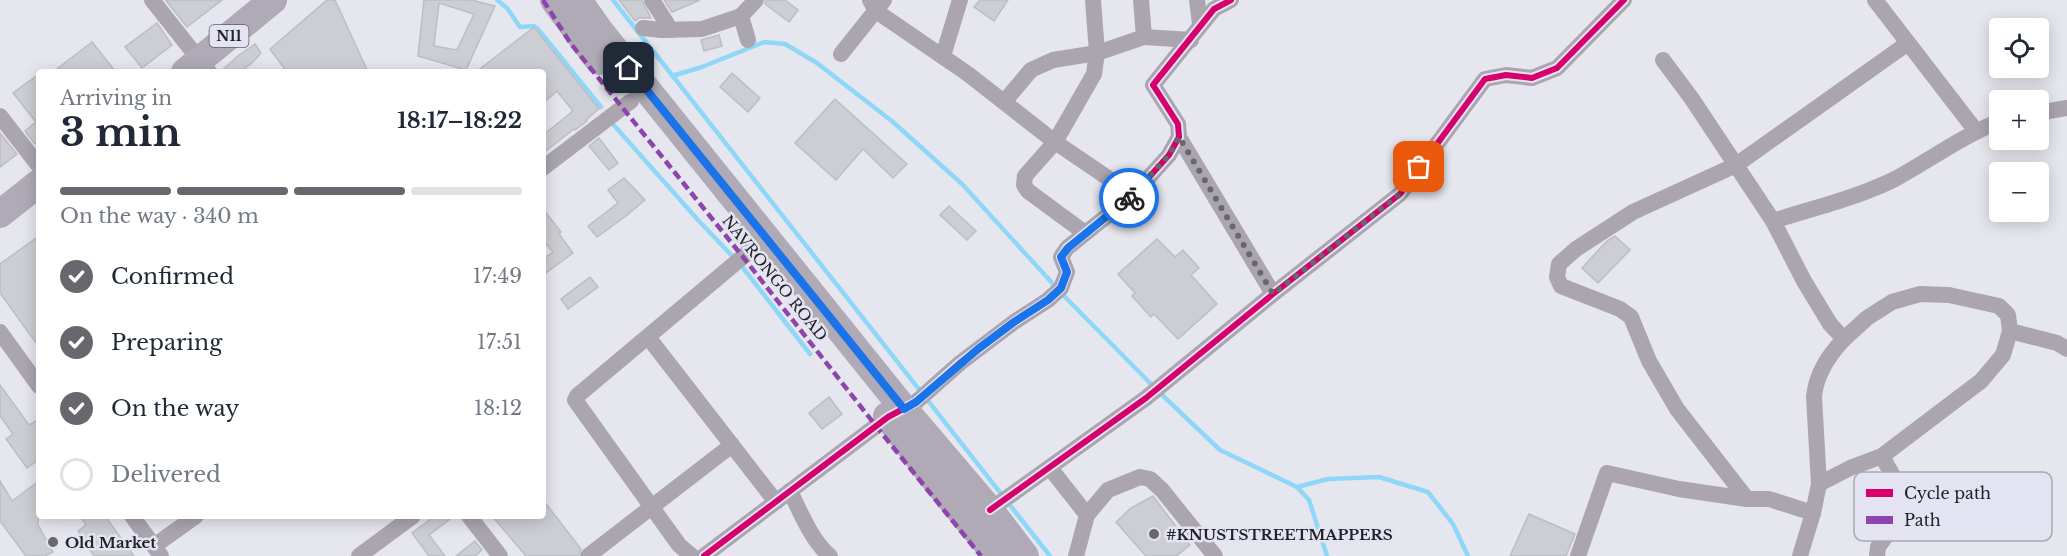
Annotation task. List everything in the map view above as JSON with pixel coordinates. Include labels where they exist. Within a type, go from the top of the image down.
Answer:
[{"type":"highway","name":"N11","points":[[197,68],[273,0]]},
{"type":"highway","name":"NAVRONGO ROAD","points":[[554,0],[576,32],[752,249],[896,413],[990,510],[1025,556]]},
{"type":"highway","name":"NAVRONGO ROAD","points":[[578,0],[896,413],[931,475],[997,556]]},
{"type":"highway","points":[[0,214],[36,185]]},
{"type":"street","points":[[152,0],[197,68]]},
{"type":"street","points":[[652,0],[671,30]]},
{"type":"street","points":[[643,28],[702,29],[741,16],[756,0]]},
{"type":"street","points":[[943,56],[960,0]]},
{"type":"street","points":[[1085,233],[1028,191],[1024,184],[1025,176],[1055,142],[1094,74],[1097,53],[1094,0]]},
{"type":"street","points":[[1141,0],[1144,37]]},
{"type":"street","points":[[1197,0],[1200,24]]},
{"type":"street","points":[[1231,0],[1214,9],[1200,24],[1191,40],[1154,85],[1178,124],[1179,137],[1273,294]]},
{"type":"street","points":[[990,510],[1168,382],[1273,294],[1400,194],[1485,79],[1506,75],[1532,78],[1557,68],[1624,0]]},
{"type":"street","points":[[1875,0],[1976,131]]},
{"type":"street","points":[[841,54],[877,4],[1055,142],[1133,195]]},
{"type":"street","points":[[741,16],[748,40]]},
{"type":"street","points":[[1004,102],[1031,70],[1053,60],[1097,53],[1144,37],[1191,40]]},
{"type":"street","points":[[1747,499],[1677,409],[1649,361],[1631,317],[1620,309],[1565,289],[1557,277],[1559,264],[1576,249],[1633,212],[1736,165],[1908,43]]},
{"type":"street","points":[[1664,60],[1773,221],[1809,290],[1830,324],[1844,339]]},
{"type":"street","points":[[546,166],[631,101]]},
{"type":"street","points":[[2049,111],[2067,108]]},
{"type":"street","points":[[0,116],[36,162]]},
{"type":"street","points":[[1773,221],[1849,197],[1893,180],[1976,131],[1989,126]]},
{"type":"street","points":[[704,556],[896,413],[916,402],[978,349],[1048,300],[1061,288],[1067,272],[1061,257],[1068,248],[1133,195],[1169,155],[1179,137]]},
{"type":"street","points":[[692,556],[679,545],[575,400],[752,249]]},
{"type":"street","points":[[1800,556],[1819,484],[1815,383],[1830,354],[1867,318],[1892,302],[1920,294],[1949,295],[1999,306],[2008,315],[2010,331],[2003,355],[1981,381],[1882,456],[1850,468],[1819,484]]},
{"type":"street","points":[[2010,331],[2057,343],[2067,348]]},
{"type":"street","points":[[0,332],[36,382]]},
{"type":"street","points":[[648,337],[732,445],[783,497],[808,527],[822,550],[830,556]]},
{"type":"street","points":[[588,556],[732,445]]},
{"type":"street","points":[[1882,456],[1890,472]]},
{"type":"street","points":[[1050,468],[1087,515]]},
{"type":"street","points":[[1578,556],[1607,472],[1680,489],[1747,499],[1769,499],[1813,513]]},
{"type":"street","points":[[1076,556],[1087,515],[1108,490],[1140,477],[1150,479],[1162,490],[1215,556]]},
{"type":"street","points":[[134,519],[157,551],[193,519]]},
{"type":"street","points":[[359,556],[409,519]]},
{"type":"street","points":[[471,519],[493,554]]},
{"type":"street","points":[[1877,556],[1878,547],[1882,541]]},
{"type":"building","points":[[222,0],[187,27],[166,1]]},
{"type":"building","points":[[327,0],[335,0],[367,69],[285,69],[270,49]]},
{"type":"building","points":[[424,0],[472,0],[495,6],[466,69],[418,56]],"holes":[[[439,3],[474,14],[457,50],[434,46]]]},
{"type":"building","points":[[619,0],[642,0],[651,18],[639,18],[635,21]]},
{"type":"building","points":[[664,0],[700,0],[672,12]]},
{"type":"building","points":[[766,0],[785,0],[798,10],[789,22],[765,4]]},
{"type":"building","points":[[980,0],[1008,0],[994,21],[974,7]]},
{"type":"building","points":[[157,23],[172,45],[142,68],[125,47]]},
{"type":"building","points":[[534,27],[599,109],[587,121],[546,151],[546,133],[573,111],[557,91],[546,100],[546,69],[480,69]]},
{"type":"building","points":[[719,35],[722,46],[704,51],[701,40]]},
{"type":"building","points":[[92,42],[114,69],[57,69]]},
{"type":"building","points":[[255,44],[261,53],[244,69],[223,69]]},
{"type":"building","points":[[732,73],[760,98],[748,112],[720,87]]},
{"type":"building","points":[[36,76],[36,122],[13,93]]},
{"type":"building","points":[[835,99],[907,164],[893,178],[863,149],[836,180],[795,143]]},
{"type":"building","points":[[36,122],[36,143],[35,144],[25,131]]},
{"type":"building","points":[[0,133],[17,154],[0,167]]},
{"type":"building","points":[[599,138],[618,163],[609,170],[589,146]]},
{"type":"building","points":[[624,178],[645,200],[597,237],[588,226],[618,203],[608,190]]},
{"type":"building","points":[[949,206],[976,231],[967,240],[940,215]]},
{"type":"building","points":[[546,213],[573,253],[546,273],[546,257],[553,252],[546,244]]},
{"type":"building","points":[[1615,236],[1630,250],[1598,283],[1582,268],[1607,241]]},
{"type":"building","points":[[36,238],[36,343],[0,293],[0,264]]},
{"type":"building","points":[[1157,239],[1175,257],[1183,250],[1199,268],[1191,275],[1217,304],[1178,339],[1154,314],[1151,317],[1132,296],[1135,293],[1118,274]]},
{"type":"building","points":[[590,277],[598,287],[568,309],[561,299]]},
{"type":"building","points":[[0,385],[29,425],[36,421],[36,461],[27,468],[6,439],[13,434],[0,416]]},
{"type":"building","points":[[829,397],[842,414],[822,429],[809,413]]},
{"type":"building","points":[[0,481],[12,501],[36,483],[36,519],[38,519],[38,525],[53,552],[45,556],[26,556],[0,521]]},
{"type":"building","name":"#KNUSTSTREETMAPPERS","points":[[1153,496],[1190,545],[1176,556],[1146,556],[1116,522],[1131,508]]},
{"type":"building","points":[[546,504],[581,549],[578,556],[526,556],[495,519],[546,519]]},
{"type":"building","points":[[1529,514],[1575,534],[1566,556],[1510,556]]},
{"type":"building","points":[[82,519],[107,519],[134,556],[94,556],[78,531],[86,525]]},
{"type":"building","points":[[431,519],[450,519],[429,535],[445,556],[429,556],[412,533]]},
{"type":"building","points":[[475,541],[482,550],[475,556],[456,556]]},
{"type":"waterway","points":[[497,0],[507,8],[520,27],[534,26],[538,29],[601,107]]},
{"type":"waterway","points":[[613,0],[1050,556]]},
{"type":"waterway","points":[[672,76],[702,67],[764,42],[785,44],[817,63],[893,122],[962,184],[1064,296],[1154,387]]},
{"type":"waterway","points":[[611,122],[734,258]]},
{"type":"waterway","points":[[740,264],[810,354]]},
{"type":"waterway","points":[[1160,393],[1220,450],[1297,487],[1309,500],[1327,556]]},
{"type":"waterway","points":[[1297,487],[1328,479],[1379,477],[1428,492],[1453,524],[1468,556]]},
{"type":"marked path","points":[[543,0],[571,44],[981,556]]},
{"type":"cycle path","points":[[704,556],[888,417],[916,402],[960,363],[1014,322],[1048,300],[1061,288],[1067,272],[1061,257],[1067,248],[1133,195],[1169,155],[1179,137],[1178,124],[1153,85],[1214,9],[1231,0]]},
{"type":"cycle path","points":[[990,510],[1146,398],[1400,194],[1485,79],[1506,75],[1532,78],[1557,68],[1624,0]]},
{"type":"way so far","points":[[1129,198],[1169,155],[1179,137],[1273,294],[1400,194],[1419,167]]},
{"type":"place","name":"#KNUSTSTREETMAPPERS","points":[[1154,534]]},
{"type":"place","name":"Old Market","points":[[53,542]]},
{"type":"route","points":[[629,68],[904,409],[916,402],[960,363],[1014,322],[1048,300],[1061,288],[1067,272],[1061,257],[1068,248],[1129,198]]}]
